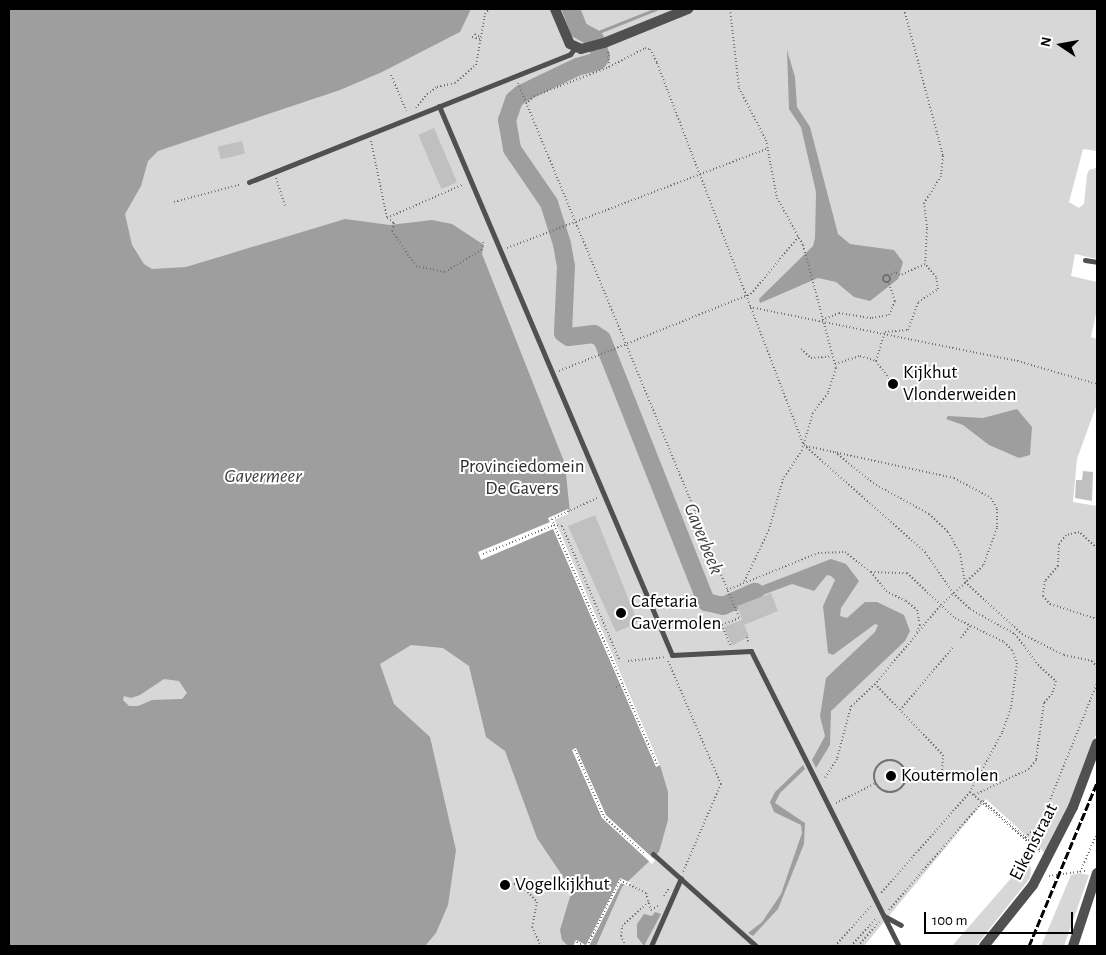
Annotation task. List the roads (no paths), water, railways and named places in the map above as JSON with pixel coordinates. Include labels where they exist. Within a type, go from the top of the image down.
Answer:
[{"type":"street","points":[[555,9],[566,39],[575,48],[590,48],[688,9]]},
{"type":"street","name":"Eikenstraat","points":[[984,946],[1021,903],[1047,858],[1073,807],[1097,743]]},
{"type":"street","points":[[1073,946],[1097,873]]},
{"type":"lane","points":[[249,182],[570,54],[575,48]]},
{"type":"lane","points":[[439,106],[468,182],[604,495],[669,656],[751,651],[899,946]]},
{"type":"lane","points":[[1085,260],[1097,262]]},
{"type":"lane","points":[[652,857],[681,878],[756,946]]},
{"type":"lane","points":[[651,946],[681,878]]},
{"type":"lane","points":[[883,913],[901,926]]},
{"type":"water","name":"Gavermeer","points":[[9,9],[471,9],[460,32],[382,72],[340,90],[158,151],[148,161],[141,186],[125,214],[132,245],[144,264],[152,269],[186,267],[345,219],[390,225],[432,220],[452,224],[484,245],[482,254],[565,464],[570,513],[555,520],[660,765],[668,792],[668,820],[659,852],[622,887],[596,946],[568,946],[562,940],[560,930],[572,890],[537,838],[505,751],[486,737],[469,666],[443,648],[411,645],[380,664],[394,704],[430,737],[456,850],[448,905],[436,933],[425,946],[9,946]],"holes":[[[164,679],[179,681],[187,693],[182,699],[152,700],[138,706],[129,706],[123,700],[124,696],[131,698],[140,695]]]},
{"type":"water","points":[[787,50],[795,77],[797,107],[810,127],[838,234],[850,244],[894,250],[903,262],[898,279],[870,301],[854,297],[836,282],[818,278],[760,303],[759,299],[813,246],[815,238],[816,192],[801,127],[789,109]]},
{"type":"water","points":[[1017,409],[1032,427],[1030,455],[1019,458],[989,445],[963,425],[946,419],[948,416],[983,418]]},
{"type":"water","name":"Gaverbeek","points":[[831,559],[846,564],[859,581],[841,608],[840,616],[847,618],[865,602],[877,602],[904,615],[910,631],[905,641],[831,711],[830,745],[816,768],[812,760],[825,736],[820,716],[826,678],[875,632],[878,625],[875,624],[833,655],[828,653],[823,606],[835,580],[827,575],[814,591],[792,584],[736,605],[733,597]]},
{"type":"water","points":[[803,765],[805,769],[780,793],[775,803],[805,823],[804,844],[778,909],[753,936],[748,933],[762,922],[781,894],[802,833],[801,825],[774,812],[770,802],[775,792]]},
{"type":"water","points":[[655,912],[661,914],[644,946],[637,937],[637,924],[644,914],[652,916]]},
{"type":"waterway","name":"Gaverbeek","points":[[571,9],[579,30],[595,39],[601,56],[598,61],[577,67],[521,94],[514,100],[507,120],[512,149],[549,203],[562,244],[566,266],[563,333],[569,337],[594,334],[602,339],[706,602],[723,606],[755,592]]},
{"type":"waterway","points":[[592,38],[601,31],[656,9]]},
{"type":"railway","points":[[1029,946],[1097,783]]},
{"type":"place","name":"Kijkhut Vlonderweiden","points":[[893,384]]},
{"type":"place","name":"Cafetaria Gavermolen","points":[[621,613]]},
{"type":"place","name":"Koutermolen","points":[[891,776]]},
{"type":"place","name":"Vogelkijkhut","points":[[505,885]]},
{"type":"park label","name":"Provinciedomein De Gavers","points":[[522,478]]}]
